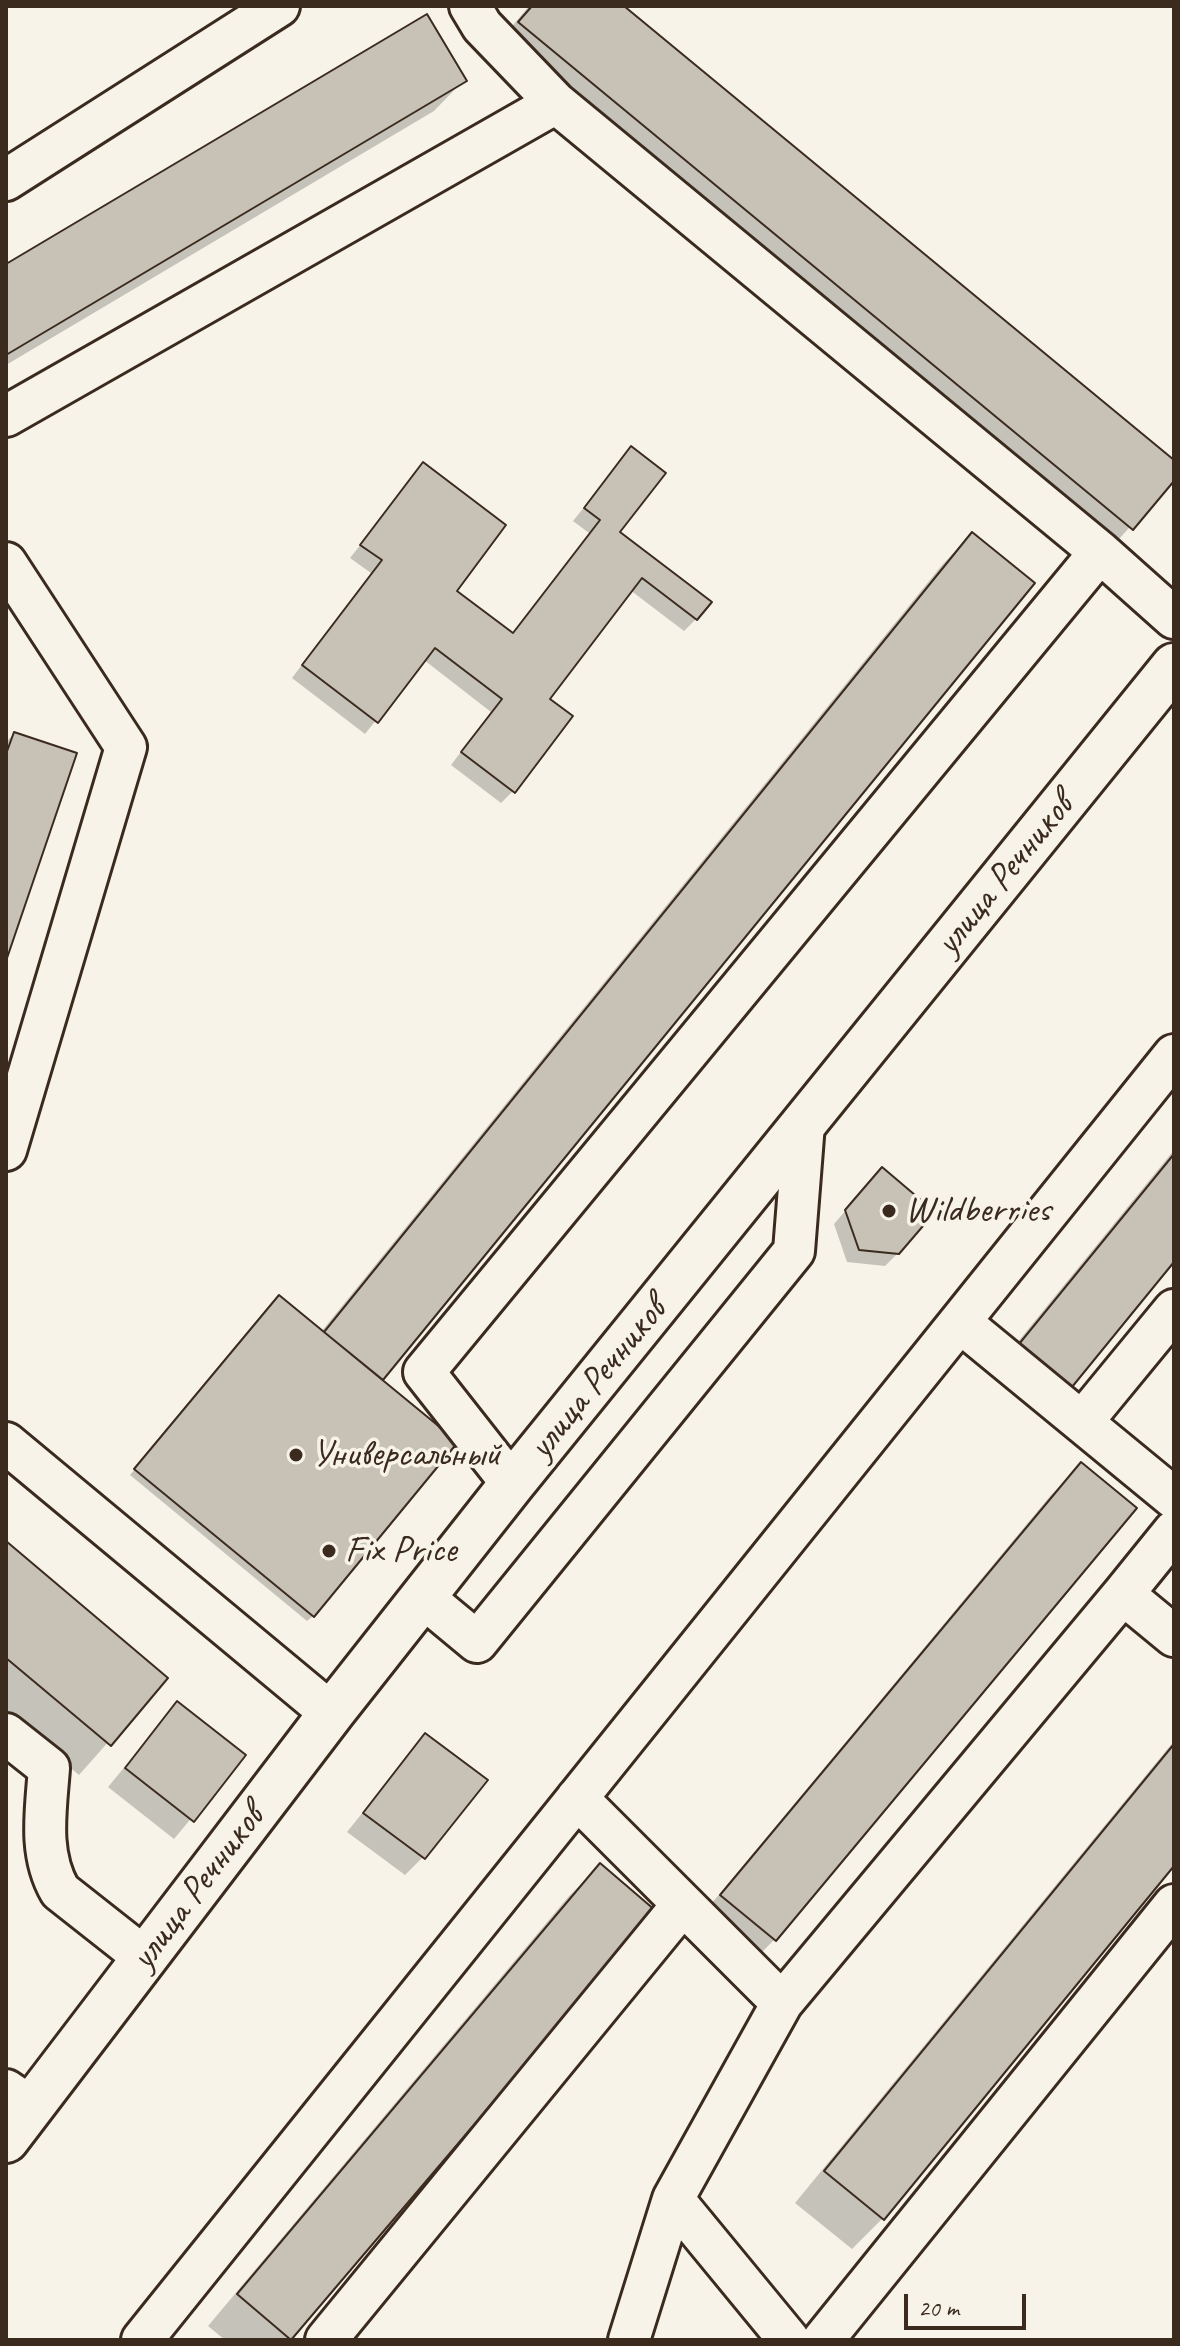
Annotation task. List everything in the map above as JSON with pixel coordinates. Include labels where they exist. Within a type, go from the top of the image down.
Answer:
[{"type":"street","points":[[6,180],[279,6]]},
{"type":"street","points":[[470,6],[482,26],[556,103],[1100,552],[1174,618]]},
{"type":"street","points":[[6,416],[556,103]]},
{"type":"street","points":[[512,1484],[424,1372],[1100,552]]},
{"type":"street","points":[[6,563],[126,747],[6,1150]]},
{"type":"street","name":"улица Речников","points":[[14,2112],[145,1958],[333,1711],[512,1484],[1174,666]]},
{"type":"street","points":[[142,2340],[1174,1055]]},
{"type":"street","points":[[424,1598],[477,1642],[794,1251],[804,1124]]},
{"type":"street","points":[[1082,1422],[1174,1310]]},
{"type":"street","points":[[960,1322],[1174,1498]]},
{"type":"street","points":[[6,1443],[302,1690],[333,1711]]},
{"type":"street","points":[[629,2340],[673,2199],[782,2003],[1174,1531]]},
{"type":"street","points":[[1123,1594],[1174,1636]]},
{"type":"street","points":[[6,1734],[49,1768],[44,1844],[51,1876],[60,1891],[145,1958]]},
{"type":"street","points":[[577,1798],[782,2003]]},
{"type":"street","points":[[326,2340],[683,1904]]},
{"type":"street","points":[[823,2340],[1174,1905]]},
{"type":"street","points":[[673,2199],[789,2340]]},
{"type":"building","points":[[532,6],[624,6],[1174,460],[1174,481],[1133,530],[518,22]]},
{"type":"building","points":[[427,14],[467,81],[6,355],[6,264]]},
{"type":"building","points":[[631,446],[666,473],[620,532],[712,602],[697,620],[642,578],[550,699],[573,716],[515,793],[461,752],[502,699],[435,648],[378,723],[302,665],[382,560],[360,545],[423,462],[506,525],[457,591],[513,633],[600,520],[584,508]]},
{"type":"building","points":[[972,532],[1035,583],[383,1380],[324,1332]]},
{"type":"building","points":[[14,732],[77,753],[6,961],[6,754]]},
{"type":"building","points":[[1174,1154],[1174,1262],[1072,1387],[1019,1344]]},
{"type":"building","name":"Wildberries","points":[[882,1167],[935,1212],[899,1254],[859,1250],[845,1210]]},
{"type":"building","name":"Универсальный","points":[[279,1295],[458,1442],[314,1617],[134,1469]]},
{"type":"building","points":[[1081,1462],[1137,1508],[776,1941],[720,1895]]},
{"type":"building","points":[[6,1541],[168,1678],[111,1746],[6,1658]]},
{"type":"building","points":[[177,1701],[246,1755],[194,1822],[125,1768]]},
{"type":"building","points":[[425,1733],[488,1780],[425,1859],[363,1813]]},
{"type":"building","points":[[1174,1744],[1174,1866],[884,2220],[824,2171]]},
{"type":"building","points":[[600,1863],[656,1911],[291,2340],[237,2294]]},
{"type":"place","name":"Wildberries","points":[[889,1211]]},
{"type":"place","name":"Универсальный","points":[[296,1455]]},
{"type":"place","name":"Fix Price","points":[[329,1551]]}]
